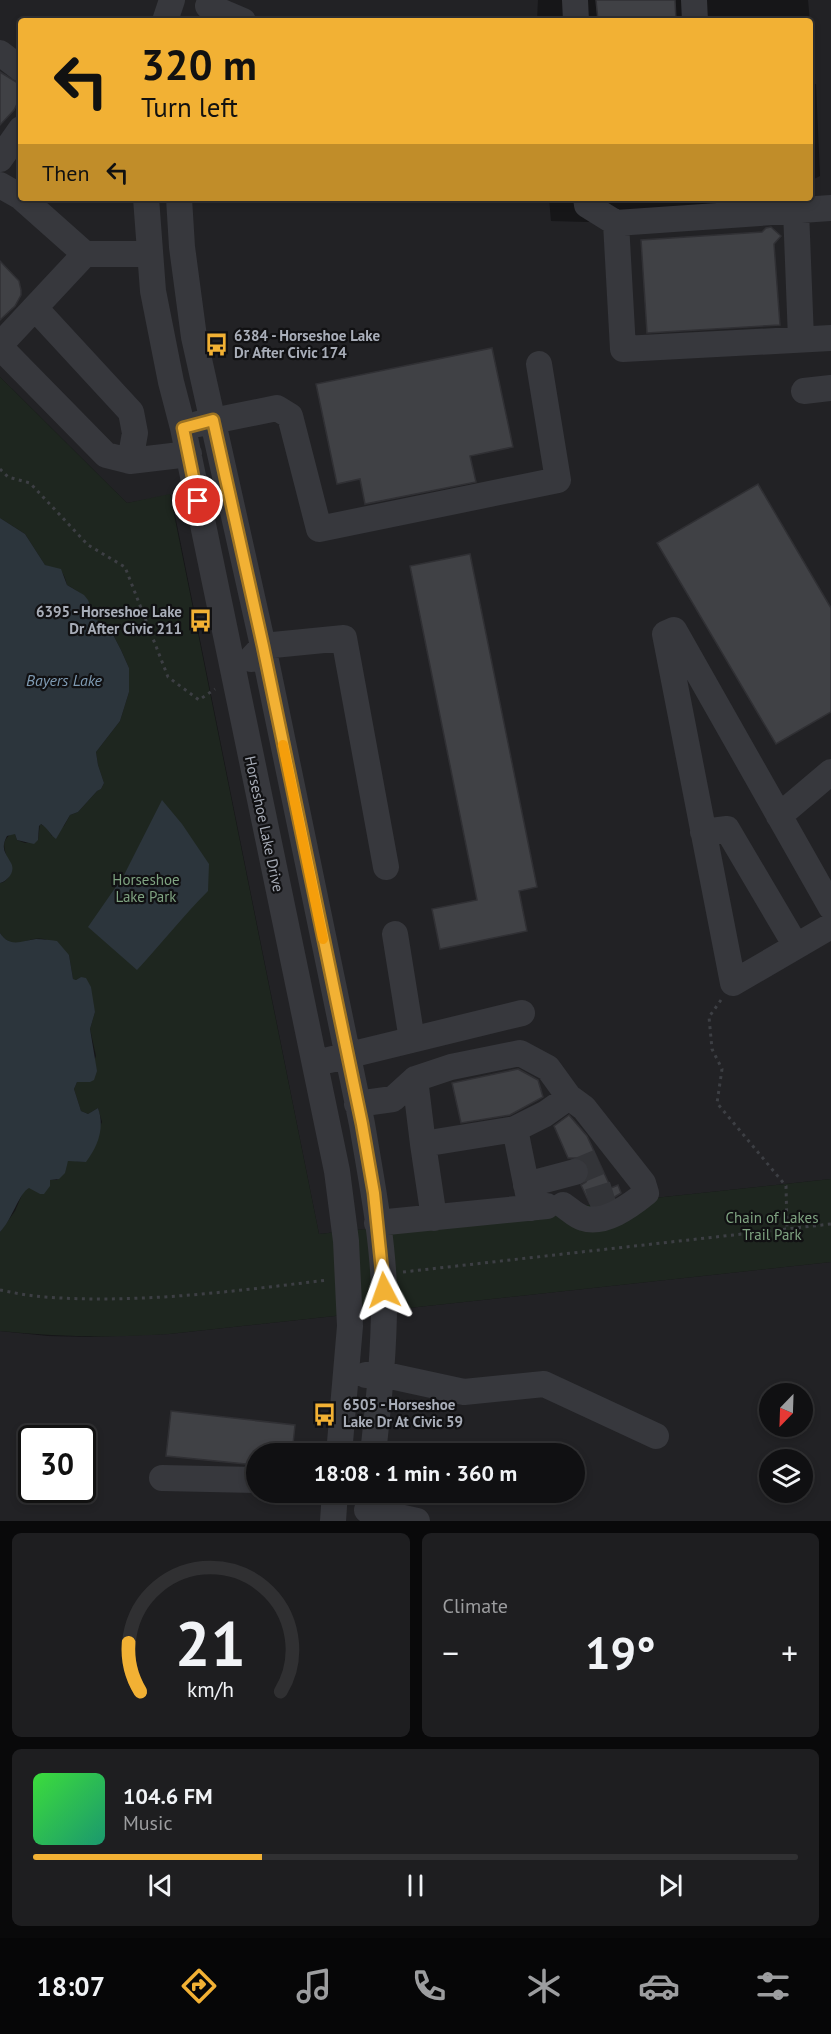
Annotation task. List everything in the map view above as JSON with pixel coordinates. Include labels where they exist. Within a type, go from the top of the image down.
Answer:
[{"type":"street","points":[[166,18],[171,0]]},
{"type":"street","points":[[575,0],[576,18]]},
{"type":"street","points":[[694,0],[696,18]]},
{"type":"street","points":[[207,9],[234,18]]},
{"type":"street","points":[[0,53],[18,67]]},
{"type":"street","points":[[0,159],[18,133]]},
{"type":"street","points":[[0,185],[18,196]]},
{"type":"street","points":[[25,201],[85,254],[150,254]]},
{"type":"street","name":"Horseshoe Lake Drive","points":[[146,201],[156,303],[171,382],[189,454],[337,1171],[346,1240],[350,1326],[340,1443]]},
{"type":"street","points":[[179,201],[188,303],[203,381],[263,646],[372,1180],[382,1274],[381,1374],[374,1443]]},
{"type":"street","points":[[586,201],[587,205],[616,223],[707,207],[796,210],[831,208]]},
{"type":"street","points":[[796,210],[801,339]]},
{"type":"street","points":[[616,223],[623,350],[831,338]]},
{"type":"street","points":[[85,254],[0,346],[106,455],[130,461],[189,454]]},
{"type":"street","points":[[35,308],[131,412],[135,433],[130,461]]},
{"type":"street","points":[[183,428],[277,408],[290,416],[319,528],[558,480],[539,364]]},
{"type":"street","points":[[804,391],[831,388]]},
{"type":"street","points":[[831,907],[822,871],[779,816],[674,630],[665,634],[733,983],[831,926]]},
{"type":"street","points":[[233,676],[263,646],[344,638],[386,867]]},
{"type":"street","points":[[779,816],[831,772]]},
{"type":"street","points":[[703,832],[728,829],[796,946]]},
{"type":"street","points":[[394,934],[412,1040]]},
{"type":"street","points":[[315,1064],[522,1013]]},
{"type":"street","points":[[357,1104],[393,1099],[415,1079],[451,1067],[520,1053],[548,1068],[569,1096],[584,1108],[609,1157],[632,1187],[646,1193],[631,1206],[597,1221],[581,1218],[563,1205],[529,1196]]},
{"type":"street","points":[[415,1079],[434,1218]]},
{"type":"street","points":[[423,1144],[515,1129],[545,1114],[569,1096]]},
{"type":"street","points":[[515,1129],[529,1196]]},
{"type":"street","points":[[377,1223],[434,1218],[529,1196],[575,1172]]},
{"type":"street","points":[[563,1205],[589,1202]]},
{"type":"street","points":[[347,1376],[381,1374],[464,1392],[544,1384],[656,1436]]},
{"type":"street","points":[[162,1478],[246,1480]]},
{"type":"street","points":[[333,1521],[334,1503]]},
{"type":"street","points":[[367,1508],[417,1521]]},
{"type":"path","points":[[0,469],[8,477],[30,483],[88,545],[125,567],[168,677],[199,700],[233,676]]},
{"type":"path","points":[[733,983],[710,1017],[712,1049],[722,1069],[717,1103],[786,1186],[787,1229]]},
{"type":"path","points":[[382,1274],[831,1224]]},
{"type":"path","points":[[0,1290],[45,1297],[182,1296],[348,1278]]},
{"type":"shaded area","points":[[0,0],[538,0],[537,18],[18,18],[18,201],[549,201],[551,221],[587,222],[808,209],[809,201],[813,201],[813,180],[820,176],[816,84],[813,84],[813,18],[810,18],[808,0],[831,0],[831,1179],[319,1234],[171,495],[127,503],[0,377]]},
{"type":"shaded area","points":[[831,1262],[831,1521],[0,1521],[0,1331],[89,1337],[169,1334]]},
{"type":"green space","name":"Horseshoe Lake Park","points":[[0,377],[127,503],[170,494],[319,1234],[831,1179],[831,1262],[169,1334],[84,1336],[0,1331],[0,1232],[15,1211],[24,1190],[29,1187],[40,1194],[50,1180],[57,1180],[68,1161],[84,1161],[102,1122],[98,1108],[88,1114],[81,1111],[74,1089],[77,1082],[86,1081],[96,1056],[90,1029],[95,1012],[81,977],[73,979],[69,955],[50,942],[38,938],[16,943],[10,942],[0,933],[0,883],[9,877],[4,843],[11,834],[15,834],[17,840],[25,843],[38,840],[40,824],[46,827],[52,836],[64,826],[70,815],[78,812],[101,789],[104,783],[96,752],[120,721],[129,692],[129,668],[109,627],[95,619],[86,598],[67,585],[62,573],[45,565],[25,534],[0,518]]},
{"type":"water","name":"Bayers Lake","points":[[0,518],[25,534],[45,565],[61,569],[67,585],[88,600],[95,619],[109,627],[129,668],[129,692],[120,721],[96,752],[104,783],[101,789],[78,812],[70,815],[56,839],[41,824],[38,840],[34,844],[17,840],[15,834],[7,836],[4,848],[12,866],[12,873],[0,883]]},
{"type":"water","points":[[162,800],[182,824],[209,864],[208,891],[137,970],[88,927],[124,875]]},
{"type":"water","points":[[0,933],[12,942],[36,939],[57,941],[69,955],[73,979],[86,978],[91,987],[95,1012],[90,1029],[97,1071],[94,1080],[77,1082],[74,1089],[81,1111],[88,1114],[98,1108],[101,1123],[97,1143],[86,1162],[68,1161],[65,1173],[59,1179],[50,1180],[50,1186],[44,1194],[29,1188],[25,1191],[0,1232]]},
{"type":"building","points":[[596,0],[675,0],[676,18],[598,18]]},
{"type":"building","points":[[0,72],[18,83],[18,102],[0,125]]},
{"type":"building","points":[[771,227],[781,236],[774,244],[780,325],[647,333],[641,240],[762,232]]},
{"type":"building","points":[[0,261],[19,281],[21,295],[15,306],[0,320]]},
{"type":"building","points":[[492,348],[513,447],[470,456],[476,482],[365,504],[360,479],[337,484],[316,384]]},
{"type":"building","points":[[758,484],[831,608],[831,712],[776,744],[657,543]]},
{"type":"building","points":[[470,554],[537,887],[519,891],[527,931],[440,949],[432,909],[477,900],[410,566]]},
{"type":"building","points":[[518,1069],[538,1080],[543,1097],[510,1115],[461,1123],[452,1083]]},
{"type":"building","points":[[569,1115],[587,1136],[611,1188],[618,1185],[621,1193],[610,1200],[590,1204],[581,1185],[589,1176],[589,1168],[586,1162],[579,1158],[568,1158],[554,1126]]},
{"type":"building","points":[[171,1411],[295,1425],[293,1443],[246,1443],[246,1464],[166,1456]]},
{"type":"tunnel","points":[[575,1172],[599,1162]]},
{"type":"tunnel","points":[[589,1202],[621,1192]]},
{"type":"slow traffic","points":[[283,745],[323,939]]},
{"type":"place","name":"6384 - Horseshoe Lake Dr After Civic 174","points":[[216,345]]},
{"type":"place","name":"6395 - Horseshoe Lake Dr After Civic 211","points":[[200,621]]},
{"type":"place","name":"6505 - Horseshoe Lake Dr At Civic 59","points":[[325,1414]]},
{"type":"route","points":[[198,501],[183,428],[213,420],[263,646],[346,1056],[362,1124],[374,1193],[384,1290]]},
{"type":"park label","name":"Chain of Lakes Trail Park","points":[[772,1226]]}]
